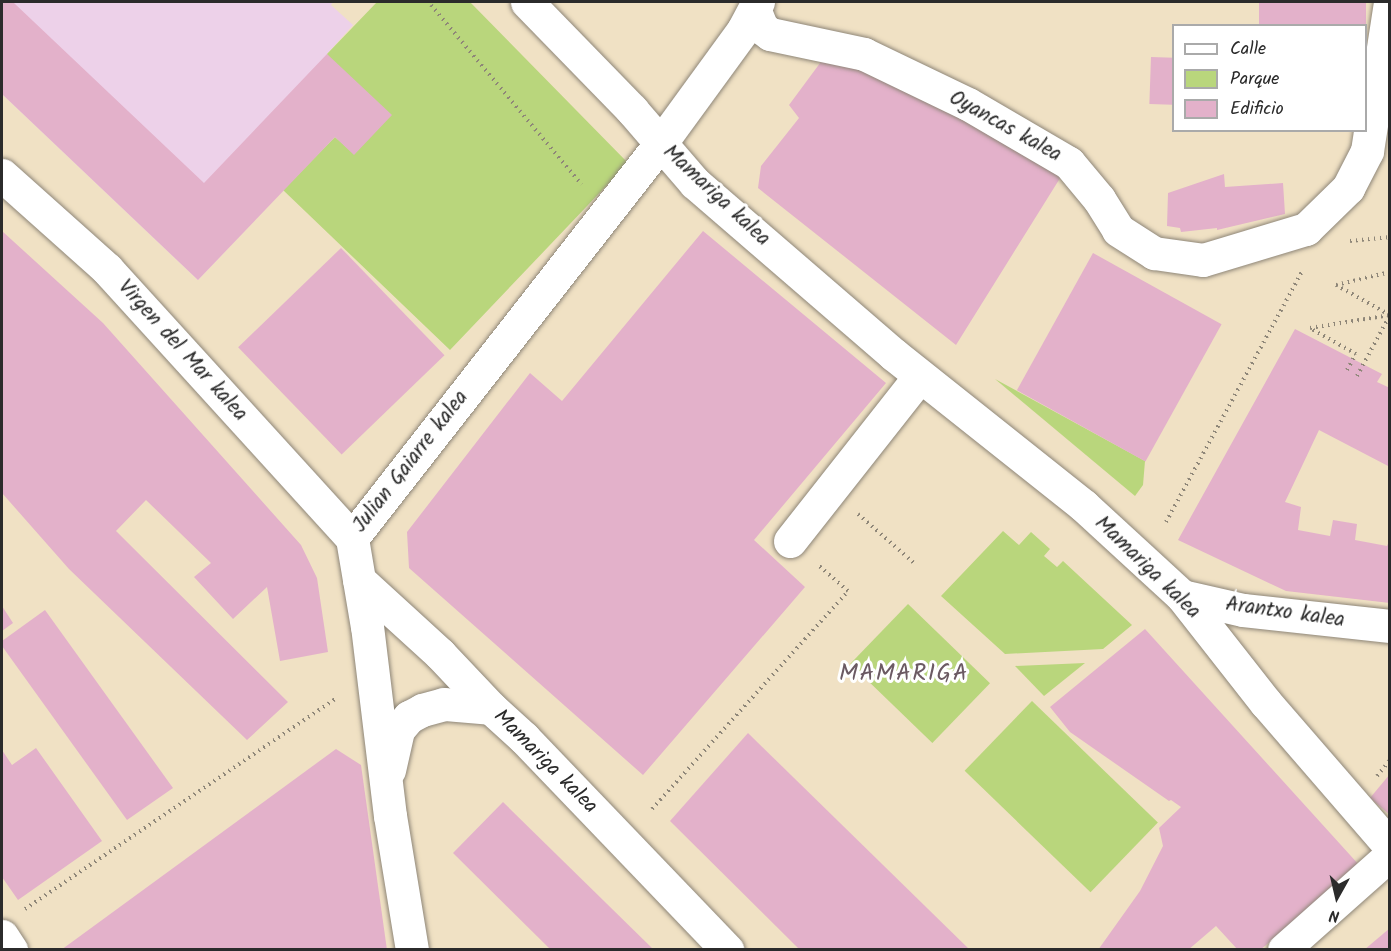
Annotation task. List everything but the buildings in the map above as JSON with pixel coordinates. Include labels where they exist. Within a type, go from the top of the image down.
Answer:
[{"type":"street","name":"Mamariga kalea","points":[[527,2],[632,110],[695,183],[921,376],[1084,506],[1182,596],[1266,703],[1389,846]]},
{"type":"street","name":"Oyancas kalea","points":[[757,6],[762,28],[770,34],[864,54],[968,104],[1069,163],[1099,199],[1118,230],[1154,253],[1203,260],[1306,229],[1348,188],[1367,151],[1389,2]]},
{"type":"street","name":"Julian Gaiarre kalea","points":[[412,950],[352,538],[660,144],[757,6]]},
{"type":"street","name":"Virgen del Mar kalea","points":[[2,175],[107,269],[352,538]]},
{"type":"street","points":[[790,541],[921,376]]},
{"type":"street","name":"Mamariga kalea","points":[[359,580],[440,654],[491,708],[524,738],[727,950]]},
{"type":"street","name":"Arantxo kalea","points":[[1182,596],[1243,610],[1389,626]]},
{"type":"street","points":[[387,790],[390,761],[399,730],[409,717],[444,704],[491,708]]},
{"type":"street","points":[[1284,950],[1389,856]]},
{"type":"street","points":[[11,924],[11,950]]},
{"type":"path","points":[[431,5],[605,212]]},
{"type":"path","points":[[1166,522],[1304,269]]},
{"type":"path","points":[[1389,272],[1336,285],[1389,315]]},
{"type":"path","points":[[1347,370],[1356,354],[1310,328],[1389,315]]},
{"type":"path","points":[[1358,376],[1389,315]]},
{"type":"path","points":[[831,492],[914,563]]},
{"type":"path","points":[[652,809],[848,591]]},
{"type":"path","points":[[11,924],[371,675]]},
{"type":"shaded area","points":[[2,2],[333,2],[331,5],[353,25],[327,54],[354,155],[334,137],[198,280],[2,94]]},
{"type":"green space","points":[[377,2],[470,2],[628,163],[450,350],[283,190],[335,137],[354,154],[327,54]]},
{"type":"green space","points":[[995,379],[1145,461],[1143,485],[1135,496]]},
{"type":"green space","points":[[1003,531],[1019,545],[1031,532],[1050,549],[1044,556],[1057,567],[1063,561],[1132,625],[1103,649],[1005,654],[941,596]]},
{"type":"green space","points":[[908,604],[990,683],[932,743],[850,664]]},
{"type":"green space","points":[[1085,663],[1044,696],[1015,666]]},
{"type":"green space","points":[[1032,701],[1158,823],[1091,892],[965,771]]},
{"type":"district","name":"MAMARIGA","points":[[904,674]]}]
